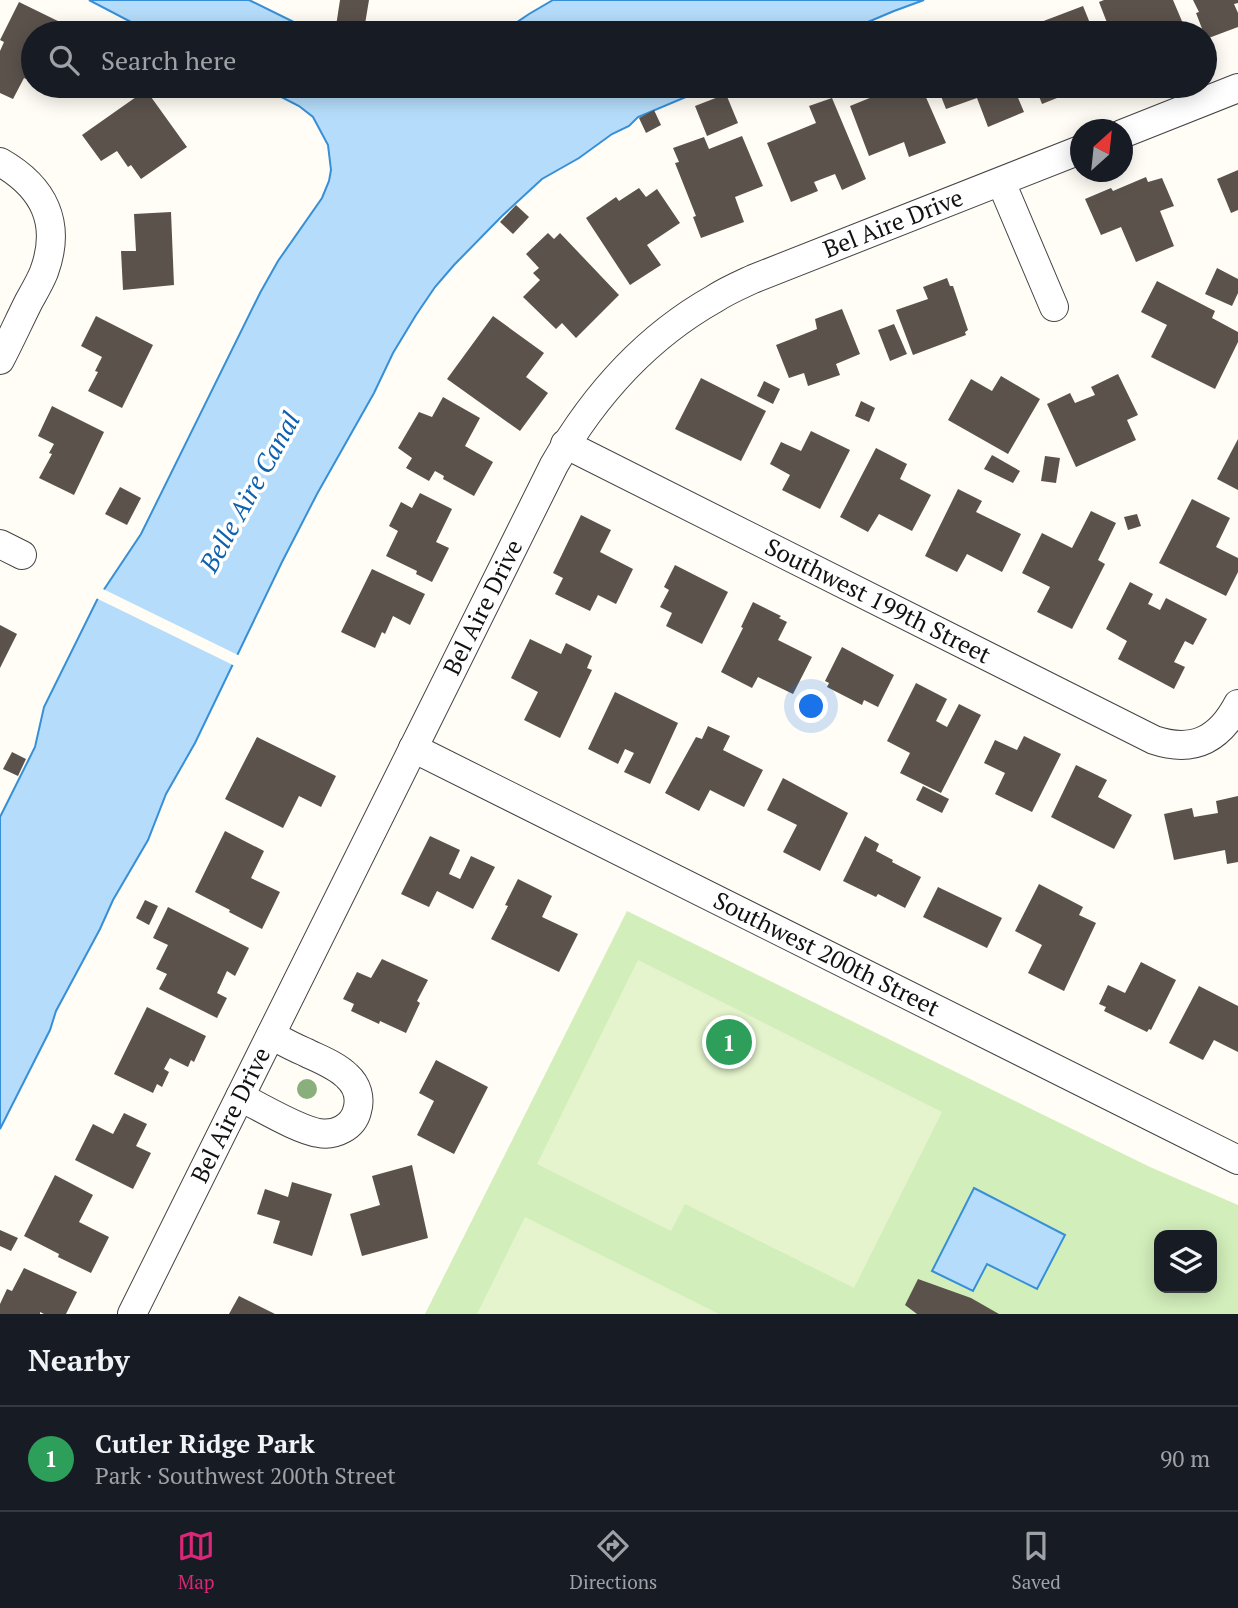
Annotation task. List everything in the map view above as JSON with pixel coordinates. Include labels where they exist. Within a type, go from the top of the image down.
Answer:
[{"type":"street","points":[[1217,96],[1238,88]]},
{"type":"street","points":[[1133,130],[1213,98]]},
{"type":"street","name":"Bel Aire Drive","points":[[132,1314],[554,465],[565,444],[597,400],[624,368],[666,331],[713,299],[789,263],[1070,154]]},
{"type":"street","points":[[0,162],[28,182],[40,197],[51,225],[49,254],[43,273],[0,360]]},
{"type":"street","points":[[1001,181],[1054,307]]},
{"type":"street","name":"Southwest 199th Street","points":[[565,444],[1146,736],[1171,745],[1186,746],[1204,741],[1222,728],[1238,704]]},
{"type":"street","name":"Southwest 200th Street","points":[[414,748],[1238,1160]]},
{"type":"street","points":[[240,1097],[320,1134],[341,1130],[355,1117],[359,1101],[357,1091],[347,1076],[271,1035]]},
{"type":"green space","points":[[627,911],[1150,1167],[1238,1205],[1238,1314],[425,1314]]},
{"type":"green space","points":[[638,960],[942,1112],[854,1288],[685,1204],[671,1231],[537,1164]]},
{"type":"green space","points":[[525,1217],[719,1314],[477,1314]]},
{"type":"water","points":[[89,0],[249,0],[292,21],[129,21]]},
{"type":"water","points":[[553,0],[924,0],[870,21],[519,21]]},
{"type":"water","name":"Belle Aire Canal","points":[[283,98],[683,98],[638,117],[629,126],[542,179],[454,265],[416,315],[282,562],[195,743],[166,794],[148,840],[113,900],[56,1011],[50,1030],[0,1129],[0,817],[35,747],[44,707],[97,600],[141,534],[260,293],[278,261],[322,198],[331,170],[328,145],[313,117]]},
{"type":"water","points":[[974,1188],[1065,1235],[1037,1289],[987,1264],[973,1291],[932,1271]]},
{"type":"pier","points":[[101,588],[240,656],[235,666],[96,598]]},
{"type":"building","points":[[340,0],[369,0],[366,21],[337,21]]},
{"type":"building","points":[[1173,0],[1182,21],[1106,21],[1099,2]]},
{"type":"building","points":[[1193,0],[1238,0],[1238,3],[1234,4],[1238,13],[1238,27],[1217,35],[1217,21],[1199,21],[1196,13],[1199,12]]},
{"type":"building","points":[[19,2],[58,21],[21,21],[21,84],[13,99],[0,93],[0,51],[4,42],[0,40]]},
{"type":"building","points":[[1083,6],[1089,21],[1044,21]]},
{"type":"building","points":[[135,98],[152,98],[187,147],[141,179],[117,151],[101,161],[82,135]]},
{"type":"building","points":[[716,98],[728,98],[738,123],[707,136],[695,106]]},
{"type":"building","points":[[832,98],[866,179],[842,190],[835,174],[814,182],[818,191],[791,202],[767,143],[816,123],[809,106]]},
{"type":"building","points":[[870,98],[926,98],[946,143],[909,157],[904,142],[869,156],[850,106]]},
{"type":"building","points":[[942,98],[977,98],[946,109]]},
{"type":"building","points":[[977,98],[1018,98],[1024,112],[988,127]]},
{"type":"building","points":[[1040,98],[1057,98],[1042,104]]},
{"type":"building","points":[[654,110],[661,125],[646,133],[639,118]]},
{"type":"building","points":[[742,136],[763,186],[735,197],[744,222],[701,238],[693,217],[696,216],[675,163],[679,162],[673,148],[704,137],[709,149]]},
{"type":"building","points":[[1238,170],[1238,210],[1231,213],[1217,179]]},
{"type":"building","points":[[1146,177],[1148,182],[1162,178],[1174,206],[1160,211],[1174,246],[1136,262],[1121,227],[1101,235],[1085,199]]},
{"type":"building","points":[[639,188],[646,197],[657,189],[680,223],[647,245],[661,265],[630,285],[586,218],[616,197],[619,201]]},
{"type":"building","points":[[516,205],[529,217],[513,234],[500,222]]},
{"type":"building","points":[[171,212],[174,285],[123,290],[121,251],[136,251],[134,214]]},
{"type":"building","points":[[548,233],[554,239],[560,233],[619,295],[576,338],[562,323],[556,329],[523,297],[540,280],[533,273],[539,268],[526,254]]},
{"type":"building","points":[[1217,268],[1238,279],[1238,293],[1232,306],[1205,294]]},
{"type":"building","points":[[947,278],[950,286],[953,286],[968,330],[966,335],[913,355],[896,310],[928,299],[923,287]]},
{"type":"building","points":[[1157,281],[1215,311],[1212,318],[1238,332],[1238,342],[1215,389],[1151,357],[1167,325],[1141,312]]},
{"type":"building","points":[[842,309],[860,354],[836,364],[840,375],[808,386],[804,373],[789,378],[776,345],[817,329],[815,319]]},
{"type":"building","points":[[96,316],[153,345],[122,408],[88,391],[102,357],[81,346]]},
{"type":"building","points":[[493,316],[544,353],[526,377],[548,393],[520,431],[447,379]]},
{"type":"building","points":[[894,324],[907,354],[890,361],[878,330]]},
{"type":"building","points":[[1118,374],[1138,415],[1127,420],[1136,440],[1076,467],[1047,404],[1070,393],[1075,403],[1095,395],[1091,387]]},
{"type":"building","points":[[1001,376],[1040,399],[1008,454],[948,420],[971,379],[992,391]]},
{"type":"building","points":[[701,378],[766,411],[741,461],[675,429]]},
{"type":"building","points":[[764,381],[780,389],[773,404],[757,396]]},
{"type":"building","points":[[443,397],[480,418],[465,446],[493,462],[474,496],[443,479],[444,476],[435,471],[429,481],[406,468],[412,458],[398,448],[419,412],[432,417]]},
{"type":"building","points":[[861,401],[875,408],[869,422],[855,416]]},
{"type":"building","points":[[52,406],[104,432],[74,495],[39,478],[52,454],[49,453],[54,444],[38,436]]},
{"type":"building","points":[[811,431],[850,450],[820,509],[782,490],[790,475],[770,464],[781,442],[801,451]]},
{"type":"building","points":[[1238,439],[1238,490],[1217,479]]},
{"type":"building","points":[[876,448],[907,464],[900,479],[931,495],[912,531],[879,514],[868,532],[840,517]]},
{"type":"building","points":[[992,455],[1020,471],[1013,483],[984,469]]},
{"type":"building","points":[[1045,456],[1060,458],[1056,483],[1041,481]]},
{"type":"building","points":[[120,487],[141,498],[127,525],[105,514]]},
{"type":"building","points":[[958,489],[982,501],[976,512],[1021,534],[1002,572],[967,554],[957,572],[925,556]]},
{"type":"building","points":[[420,493],[452,509],[436,542],[449,548],[432,582],[416,574],[417,571],[386,556],[398,531],[389,526],[401,502],[412,508]]},
{"type":"building","points":[[1192,499],[1230,518],[1216,547],[1238,558],[1238,572],[1226,596],[1159,563]]},
{"type":"building","points":[[1091,511],[1116,523],[1098,560],[1105,564],[1072,629],[1037,612],[1050,587],[1022,573],[1042,533],[1072,548]]},
{"type":"building","points":[[1137,514],[1141,526],[1128,530],[1124,517]]},
{"type":"building","points":[[581,515],[611,530],[600,552],[633,569],[616,604],[598,595],[590,611],[555,594],[563,578],[553,573]]},
{"type":"building","points":[[675,565],[728,592],[702,644],[666,626],[672,613],[660,607],[669,590],[664,587]]},
{"type":"building","points":[[372,569],[425,594],[410,625],[393,616],[375,648],[341,632]]},
{"type":"building","points":[[1130,582],[1153,594],[1148,604],[1160,610],[1166,598],[1207,619],[1193,645],[1185,641],[1174,662],[1185,667],[1174,689],[1118,659],[1127,641],[1106,629]]},
{"type":"building","points":[[753,602],[781,616],[779,618],[787,622],[778,640],[812,657],[793,694],[758,677],[752,688],[721,672]]},
{"type":"building","points":[[0,625],[17,634],[0,668]]},
{"type":"building","points":[[530,639],[561,654],[566,643],[592,656],[587,668],[592,670],[560,738],[524,720],[538,692],[511,678]]},
{"type":"building","points":[[842,647],[894,675],[878,707],[864,700],[862,705],[827,687],[829,683],[825,681]]},
{"type":"building","points":[[916,683],[947,699],[936,721],[947,727],[959,704],[981,715],[941,793],[900,773],[910,753],[887,741]]},
{"type":"building","points":[[615,692],[678,723],[650,784],[624,772],[634,753],[625,749],[618,764],[588,749]]},
{"type":"building","points":[[708,726],[730,736],[723,750],[763,770],[744,807],[710,790],[699,811],[665,793],[696,737],[702,739]]},
{"type":"building","points":[[1024,736],[1061,754],[1032,812],[995,794],[1005,773],[984,763],[995,740],[1017,750]]},
{"type":"building","points":[[257,737],[336,776],[321,807],[299,796],[283,828],[225,799]]},
{"type":"building","points":[[12,752],[26,759],[18,776],[3,769]]},
{"type":"building","points":[[1076,765],[1107,780],[1098,797],[1132,815],[1114,849],[1051,817]]},
{"type":"building","points":[[783,778],[848,813],[820,871],[783,852],[797,825],[767,810]]},
{"type":"building","points":[[923,786],[949,799],[942,813],[916,800]]},
{"type":"building","points":[[1238,796],[1238,862],[1227,864],[1225,850],[1174,860],[1164,814],[1192,808],[1194,817],[1218,813],[1216,801]]},
{"type":"building","points":[[225,831],[264,851],[251,878],[280,892],[262,929],[195,892]]},
{"type":"building","points":[[430,836],[460,850],[449,874],[460,879],[471,856],[495,867],[473,909],[437,891],[429,907],[401,894]]},
{"type":"building","points":[[865,836],[879,844],[876,851],[921,877],[905,908],[843,881]]},
{"type":"building","points":[[518,879],[552,896],[542,917],[578,934],[559,972],[491,939]]},
{"type":"building","points":[[1039,884],[1083,907],[1079,915],[1096,923],[1064,991],[1028,973],[1042,945],[1015,931]]},
{"type":"building","points":[[938,887],[1002,918],[987,948],[923,917]]},
{"type":"building","points":[[145,900],[158,906],[149,925],[136,918]]},
{"type":"building","points":[[168,907],[249,948],[235,976],[227,971],[217,993],[227,998],[217,1018],[159,989],[167,974],[156,969],[168,945],[153,938]]},
{"type":"building","points":[[382,959],[428,980],[417,1001],[420,1003],[406,1033],[351,1011],[354,1004],[343,999],[357,972],[371,978]]},
{"type":"building","points":[[1141,962],[1176,980],[1151,1030],[1147,1032],[1104,1011],[1106,1007],[1099,1004],[1108,985],[1125,993]]},
{"type":"building","points":[[1199,986],[1238,1006],[1238,1052],[1214,1040],[1203,1060],[1169,1043]]},
{"type":"building","points":[[147,1007],[206,1036],[194,1062],[191,1060],[188,1067],[170,1058],[164,1069],[169,1072],[162,1087],[157,1084],[153,1093],[114,1074]]},
{"type":"building","points":[[436,1060],[488,1087],[454,1154],[417,1135],[434,1101],[419,1093]]},
{"type":"building","points":[[124,1113],[147,1124],[136,1146],[151,1153],[133,1189],[75,1160],[93,1124],[113,1134]]},
{"type":"building","points":[[412,1165],[428,1238],[362,1256],[350,1214],[380,1205],[372,1176]]},
{"type":"building","points":[[55,1175],[93,1195],[79,1222],[109,1237],[91,1273],[24,1236]]},
{"type":"building","points":[[292,1182],[332,1194],[312,1256],[273,1243],[280,1221],[257,1214],[265,1189],[288,1197]]},
{"type":"building","points":[[0,1230],[18,1238],[11,1251],[0,1246]]},
{"type":"building","points":[[24,1268],[77,1292],[66,1314],[0,1314],[0,1304],[7,1289],[12,1291]]},
{"type":"building","points":[[918,1279],[971,1298],[999,1314],[917,1314],[905,1305]]},
{"type":"building","points":[[239,1296],[275,1314],[229,1314]]},
{"type":"place","name":"Cutler Ridge Park","points":[[729,1042]]}]
